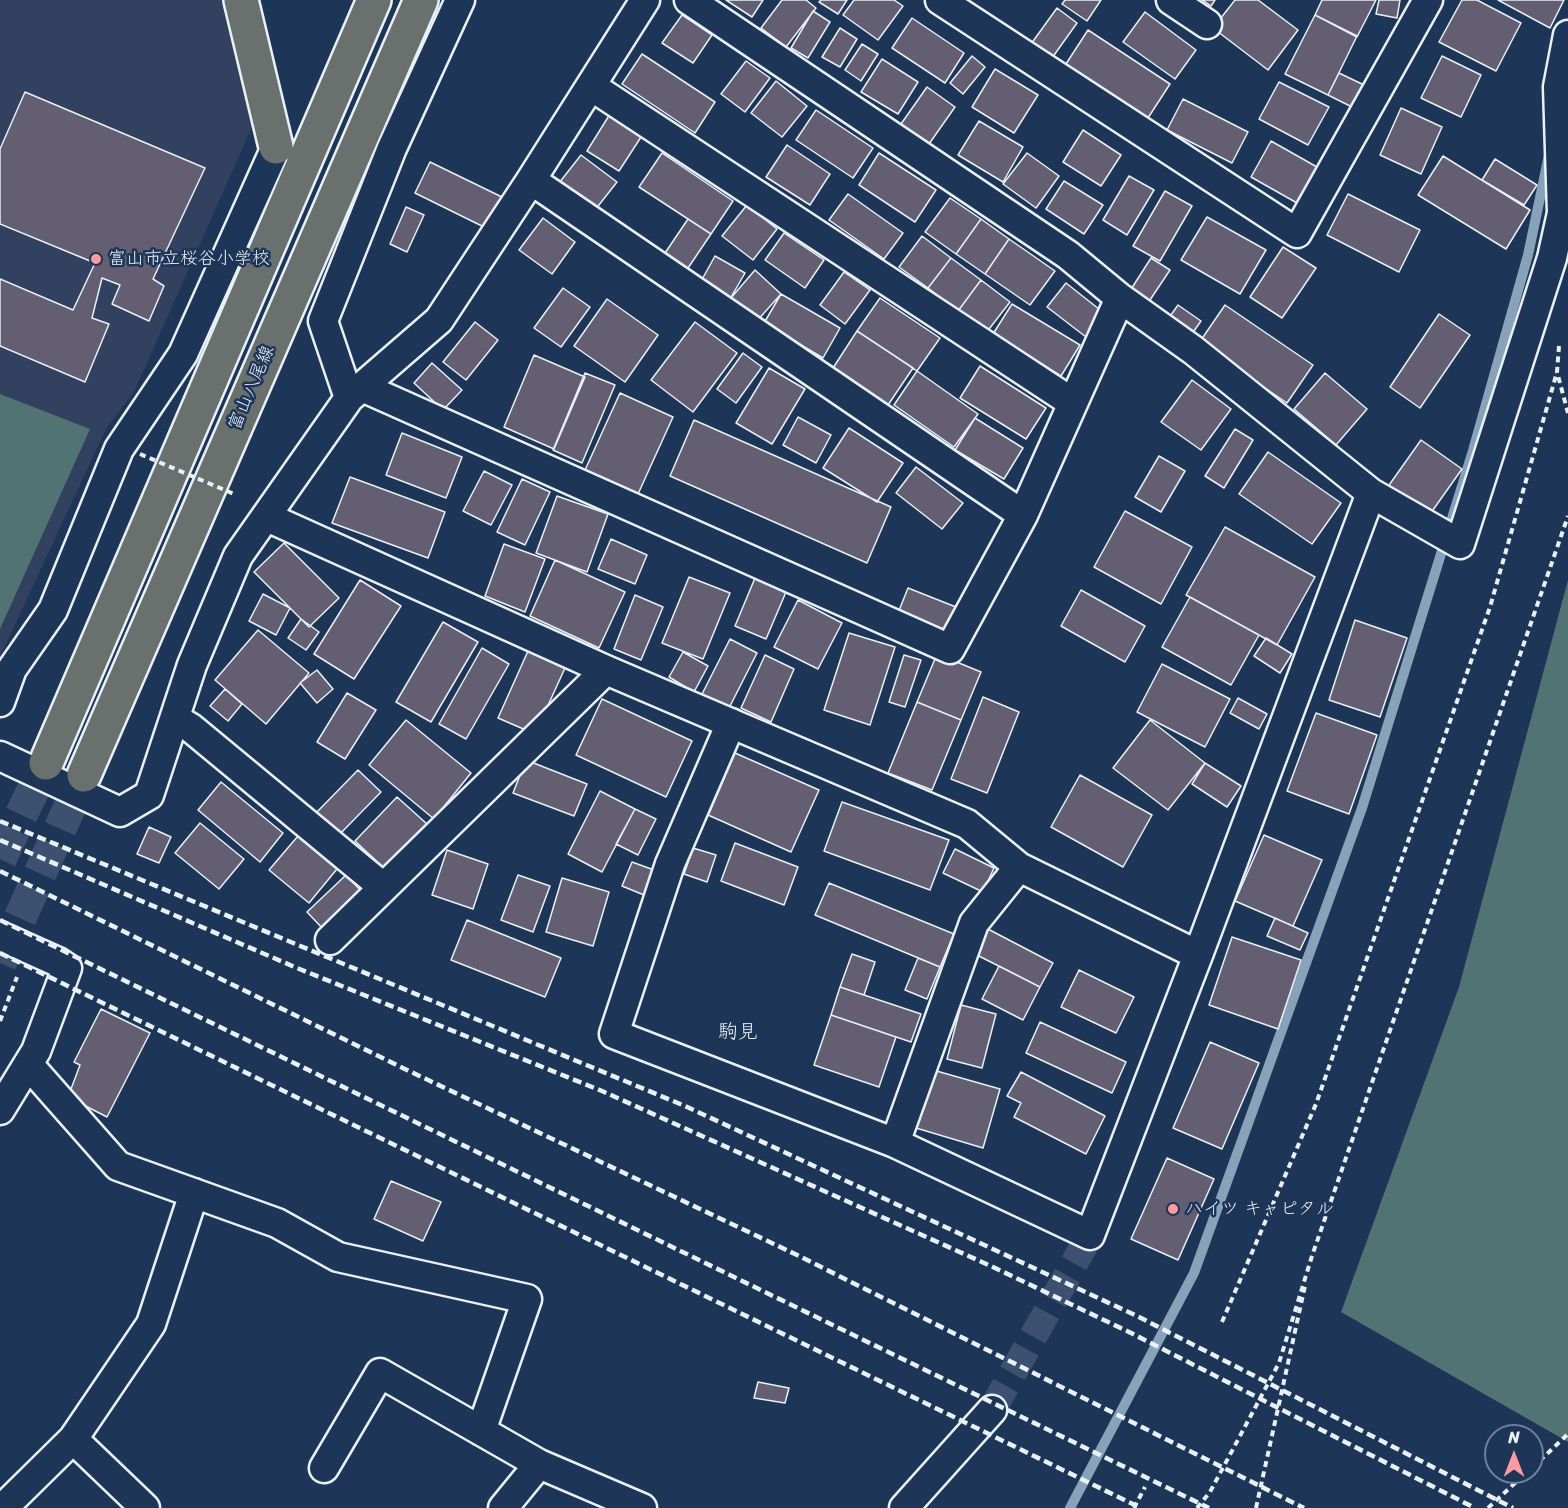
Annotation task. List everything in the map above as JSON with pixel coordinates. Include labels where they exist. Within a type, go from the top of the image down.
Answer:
[{"type":"main road","points":[[241,0],[276,147]]},
{"type":"main road","points":[[46,763],[374,0]]},
{"type":"main road","name":"富山八尾線","points":[[84,776],[421,0]]},
{"type":"street","points":[[460,0],[392,148],[323,321],[356,392],[950,649],[1023,515],[1120,298]]},
{"type":"street","points":[[0,756],[120,812],[149,795],[192,665],[238,556],[356,392],[439,320],[645,0]]},
{"type":"street","points":[[689,0],[1068,255],[1120,298],[1193,350],[1371,493],[1460,544],[1552,258],[1562,213],[1558,87],[1568,35]]},
{"type":"street","points":[[940,0],[1297,233],[1428,0]]},
{"type":"street","points":[[1171,0],[1207,24]]},
{"type":"street","points":[[591,86],[1073,403]]},
{"type":"street","points":[[0,702],[12,669],[53,610],[119,449],[183,354],[276,147]]},
{"type":"street","points":[[531,180],[1023,515]]},
{"type":"street","points":[[731,723],[670,864],[614,1034],[896,1143],[1090,1235],[1198,956],[1371,493]]},
{"type":"street","points":[[267,517],[606,670],[967,824],[1019,867],[1198,956]]},
{"type":"street","points":[[330,940],[606,670]]},
{"type":"street","points":[[176,719],[191,728],[383,887]]},
{"type":"street","points":[[896,1143],[974,923],[1019,867]]},
{"type":"street","points":[[0,936],[67,968],[36,1050],[0,1110]]},
{"type":"street","points":[[28,1064],[118,1166],[277,1223],[338,1257],[527,1299],[481,1431]]},
{"type":"street","points":[[3,1508],[73,1439],[151,1324],[194,1193]]},
{"type":"street","points":[[324,1468],[380,1373],[539,1464],[642,1508]]},
{"type":"street","points":[[904,1508],[992,1410]]},
{"type":"street","points":[[73,1439],[145,1508]]},
{"type":"street","points":[[503,1508],[539,1464]]},
{"type":"path","points":[[1222,1322],[1320,1093],[1490,607],[1557,372]]},
{"type":"path","points":[[140,454],[234,494]]},
{"type":"path","points":[[1197,1508],[1210,1492],[1279,1363],[1311,1256],[1568,516]]},
{"type":"path","points":[[0,1021],[20,970]]},
{"type":"path","points":[[1256,1508],[1311,1256]]},
{"type":"path","points":[[1544,1457],[1568,1434]]},
{"type":"path","points":[[1488,1508],[1514,1484]]},
{"type":"path","points":[[1134,1508],[1145,1487]]},
{"type":"shaded area","name":"富山市立桜谷小学校","points":[[0,0],[223,0],[252,127],[134,392],[106,429],[0,657]]},
{"type":"green space","points":[[0,394],[90,429],[0,629]]},
{"type":"green space","points":[[1568,580],[1568,1442],[1544,1428],[1544,1424],[1537,1424],[1341,1312],[1459,987]]},
{"type":"building","points":[[726,0],[763,0],[752,17]]},
{"type":"building","points":[[782,0],[806,0],[816,8],[786,47],[761,28]]},
{"type":"building","points":[[821,0],[847,0],[838,14],[819,2]]},
{"type":"building","points":[[854,0],[894,0],[903,6],[878,40],[843,15]]},
{"type":"building","points":[[1065,0],[1101,0],[1087,21],[1062,4]]},
{"type":"building","points":[[1202,0],[1215,0],[1211,6]]},
{"type":"building","points":[[1235,0],[1258,0],[1298,30],[1268,70],[1213,28]]},
{"type":"building","points":[[1322,0],[1376,0],[1357,37],[1315,15]]},
{"type":"building","points":[[1379,0],[1400,0],[1397,18],[1376,14]]},
{"type":"building","points":[[1462,0],[1477,0],[1521,23],[1496,71],[1439,42]]},
{"type":"building","points":[[1498,0],[1564,0],[1550,28]]},
{"type":"building","points":[[1057,8],[1077,23],[1052,58],[1031,44]]},
{"type":"building","points":[[813,11],[830,22],[808,58],[791,48]]},
{"type":"building","points":[[1145,12],[1196,50],[1175,79],[1123,42]]},
{"type":"building","points":[[682,15],[712,35],[693,63],[662,43]]},
{"type":"building","points":[[1315,15],[1357,36],[1328,95],[1285,74]]},
{"type":"building","points":[[912,18],[964,53],[945,83],[892,48]]},
{"type":"building","points":[[840,28],[857,39],[840,67],[822,57]]},
{"type":"building","points":[[1088,30],[1170,84],[1146,121],[1064,67]]},
{"type":"building","points":[[862,44],[878,54],[861,81],[845,70]]},
{"type":"building","points":[[642,54],[715,102],[695,133],[622,84]]},
{"type":"building","points":[[972,56],[985,67],[963,94],[950,83]]},
{"type":"building","points":[[1442,56],[1481,75],[1461,117],[1421,98]]},
{"type":"building","points":[[882,59],[918,82],[898,114],[861,92]]},
{"type":"building","points":[[746,61],[770,78],[745,112],[721,94]]},
{"type":"building","points":[[995,69],[1038,95],[1014,133],[972,107]]},
{"type":"building","points":[[1339,73],[1364,85],[1354,108],[1328,95]]},
{"type":"building","points":[[776,81],[807,106],[782,137],[751,113]]},
{"type":"building","points":[[1279,82],[1329,107],[1308,145],[1259,119]]},
{"type":"building","points":[[927,87],[955,107],[929,144],[901,124]]},
{"type":"building","points":[[25,92],[205,168],[153,279],[164,286],[149,321],[112,304],[120,285],[102,278],[92,318],[109,324],[85,382],[0,346],[0,279],[73,310],[95,263],[0,224],[0,149]]},
{"type":"building","points":[[1183,99],[1248,132],[1232,163],[1167,130]]},
{"type":"building","points":[[1401,108],[1442,127],[1421,174],[1380,155]]},
{"type":"building","points":[[816,110],[873,148],[853,178],[796,140]]},
{"type":"building","points":[[610,114],[643,134],[619,171],[587,151]]},
{"type":"building","points":[[979,121],[1023,147],[1003,182],[958,155]]},
{"type":"building","points":[[1083,130],[1121,155],[1101,186],[1063,162]]},
{"type":"building","points":[[1271,141],[1317,167],[1297,203],[1251,177]]},
{"type":"building","points":[[787,145],[830,174],[810,205],[766,177]]},
{"type":"building","points":[[662,153],[733,201],[711,234],[639,187]]},
{"type":"building","points":[[879,153],[936,190],[915,222],[859,185]]},
{"type":"building","points":[[1027,153],[1059,176],[1036,208],[1003,184]]},
{"type":"building","points":[[581,155],[617,182],[595,210],[559,183]]},
{"type":"building","points":[[1443,156],[1530,210],[1506,249],[1418,195]]},
{"type":"building","points":[[1495,159],[1537,185],[1524,205],[1482,180]]},
{"type":"building","points":[[430,162],[504,198],[488,229],[415,193]]},
{"type":"building","points":[[1129,176],[1154,190],[1127,235],[1103,220]]},
{"type":"building","points":[[1064,181],[1103,205],[1084,234],[1046,209]]},
{"type":"building","points":[[1165,191],[1192,206],[1160,261],[1133,246]]},
{"type":"building","points":[[848,194],[903,233],[884,259],[829,220]]},
{"type":"building","points":[[1348,194],[1420,230],[1399,272],[1327,235]]},
{"type":"building","points":[[950,198],[981,219],[956,254],[925,232]]},
{"type":"building","points":[[747,205],[777,229],[753,260],[722,236]]},
{"type":"building","points":[[406,207],[424,215],[407,252],[390,244]]},
{"type":"building","points":[[1207,217],[1266,250],[1240,294],[1181,260]]},
{"type":"building","points":[[543,218],[575,242],[552,274],[519,250]]},
{"type":"building","points":[[688,219],[711,234],[686,271],[663,256]]},
{"type":"building","points":[[981,219],[1009,239],[985,274],[956,254]]},
{"type":"building","points":[[784,233],[824,260],[805,288],[765,260]]},
{"type":"building","points":[[922,236],[951,258],[928,288],[899,267]]},
{"type":"building","points":[[1009,239],[1055,271],[1030,305],[985,274]]},
{"type":"building","points":[[1283,247],[1316,268],[1282,318],[1250,297]]},
{"type":"building","points":[[715,256],[745,273],[730,299],[700,283]]},
{"type":"building","points":[[951,258],[981,280],[958,311],[928,288]]},
{"type":"building","points":[[1151,258],[1170,270],[1146,306],[1128,294]]},
{"type":"building","points":[[755,270],[781,294],[756,322],[730,299]]},
{"type":"building","points":[[844,272],[870,290],[845,324],[820,305]]},
{"type":"building","points":[[981,280],[1010,302],[986,333],[958,311]]},
{"type":"building","points":[[1066,283],[1104,313],[1086,337],[1047,307]]},
{"type":"building","points":[[563,288],[590,307],[561,347],[534,328]]},
{"type":"building","points":[[781,294],[840,328],[823,358],[764,323]]},
{"type":"building","points":[[880,298],[940,338],[917,371],[857,331]]},
{"type":"building","points":[[607,299],[658,335],[625,382],[574,346]]},
{"type":"building","points":[[1012,304],[1080,345],[1061,376],[993,334]]},
{"type":"building","points":[[1178,305],[1201,321],[1189,338],[1166,322]]},
{"type":"building","points":[[1225,305],[1313,365],[1287,403],[1199,343]]},
{"type":"building","points":[[1439,314],[1470,335],[1420,408],[1390,387]]},
{"type":"building","points":[[475,322],[498,340],[466,380],[443,362]]},
{"type":"building","points":[[695,322],[737,353],[693,412],[651,380]]},
{"type":"building","points":[[857,331],[913,368],[888,405],[833,368]]},
{"type":"building","points":[[743,353],[762,367],[736,403],[717,389]]},
{"type":"building","points":[[534,355],[585,377],[554,449],[504,427]]},
{"type":"building","points":[[432,363],[462,390],[443,410],[414,383]]},
{"type":"building","points":[[980,366],[1046,408],[1026,439],[960,398]]},
{"type":"building","points":[[769,368],[805,389],[772,444],[736,423]]},
{"type":"building","points":[[917,371],[978,414],[954,447],[894,405]]},
{"type":"building","points":[[585,373],[615,385],[582,463],[553,450]]},
{"type":"building","points":[[1325,373],[1367,409],[1336,445],[1294,409]]},
{"type":"building","points":[[1192,380],[1231,409],[1201,450],[1161,422]]},
{"type":"building","points":[[620,393],[673,417],[638,494],[585,470]]},
{"type":"building","points":[[798,417],[831,435],[816,463],[783,445]]},
{"type":"building","points":[[975,418],[1023,448],[1004,479],[955,450]]},
{"type":"building","points":[[694,420],[891,507],[867,563],[670,476]]},
{"type":"building","points":[[849,428],[903,463],[877,502],[823,468]]},
{"type":"building","points":[[1235,429],[1253,440],[1224,488],[1205,476]]},
{"type":"building","points":[[402,433],[462,457],[446,498],[386,475]]},
{"type":"building","points":[[1421,440],[1462,469],[1428,517],[1387,488]]},
{"type":"building","points":[[1268,452],[1341,503],[1312,544],[1239,494]]},
{"type":"building","points":[[1159,456],[1185,471],[1161,512],[1135,497]]},
{"type":"building","points":[[916,467],[963,503],[942,529],[896,493]]},
{"type":"building","points":[[484,471],[512,485],[491,525],[463,511]]},
{"type":"building","points":[[350,477],[445,512],[428,558],[332,523]]},
{"type":"building","points":[[522,479],[550,492],[525,545],[497,532]]},
{"type":"building","points":[[557,496],[608,514],[587,572],[536,553]]},
{"type":"building","points":[[1125,511],[1192,547],[1161,604],[1094,567]]},
{"type":"building","points":[[1225,527],[1315,577],[1277,645],[1186,595]]},
{"type":"building","points":[[611,539],[647,555],[635,584],[598,569]]},
{"type":"building","points":[[284,543],[339,598],[309,627],[254,572]]},
{"type":"building","points":[[504,544],[545,559],[525,612],[485,596]]},
{"type":"building","points":[[555,560],[625,592],[599,648],[530,616]]},
{"type":"building","points":[[689,577],[730,593],[703,659],[662,643]]},
{"type":"building","points":[[755,578],[786,592],[766,639],[735,626]]},
{"type":"building","points":[[360,580],[401,606],[354,679],[314,654]]},
{"type":"building","points":[[908,588],[956,607],[945,637],[896,618]]},
{"type":"building","points":[[1081,590],[1145,626],[1125,662],[1061,626]]},
{"type":"building","points":[[263,594],[290,608],[276,635],[249,621]]},
{"type":"building","points":[[635,595],[663,607],[641,660],[614,649]]},
{"type":"building","points":[[1190,597],[1259,635],[1231,685],[1162,647]]},
{"type":"building","points":[[798,600],[842,623],[818,669],[774,647]]},
{"type":"building","points":[[301,619],[319,632],[306,650],[288,638]]},
{"type":"building","points":[[1355,620],[1407,638],[1380,717],[1329,700]]},
{"type":"building","points":[[443,622],[478,642],[431,722],[396,702]]},
{"type":"building","points":[[258,630],[309,673],[266,724],[215,680]]},
{"type":"building","points":[[849,633],[895,647],[870,725],[824,710]]},
{"type":"building","points":[[1266,638],[1292,654],[1280,673],[1254,656]]},
{"type":"building","points":[[730,639],[757,653],[727,712],[700,698]]},
{"type":"building","points":[[482,648],[509,664],[466,739],[439,724]]},
{"type":"building","points":[[528,651],[565,668],[535,734],[498,718]]},
{"type":"building","points":[[683,652],[708,666],[694,692],[669,677]]},
{"type":"building","points":[[937,654],[981,672],[961,720],[917,702]]},
{"type":"building","points":[[765,655],[794,669],[771,722],[741,708]]},
{"type":"building","points":[[904,655],[921,660],[905,707],[889,702]]},
{"type":"building","points":[[1162,664],[1230,699],[1205,747],[1137,712]]},
{"type":"building","points":[[317,670],[333,689],[317,703],[300,683]]},
{"type":"building","points":[[225,689],[242,704],[228,721],[210,706]]},
{"type":"building","points":[[347,693],[376,710],[345,759],[317,742]]},
{"type":"building","points":[[983,697],[1019,712],[987,793],[951,779]]},
{"type":"building","points":[[1238,698],[1267,714],[1259,729],[1230,713]]},
{"type":"building","points":[[602,699],[692,741],[666,797],[576,755]]},
{"type":"building","points":[[917,702],[961,720],[932,790],[888,773]]},
{"type":"building","points":[[1316,713],[1377,735],[1349,814],[1287,791]]},
{"type":"building","points":[[406,720],[471,773],[434,819],[369,765]]},
{"type":"building","points":[[1150,720],[1205,763],[1168,810],[1113,768]]},
{"type":"building","points":[[735,753],[819,790],[791,852],[708,815]]},
{"type":"building","points":[[526,760],[587,784],[574,816],[513,793]]},
{"type":"building","points":[[1205,763],[1241,786],[1227,807],[1192,784]]},
{"type":"building","points":[[358,770],[381,792],[337,837],[314,815]]},
{"type":"building","points":[[1080,775],[1152,815],[1123,867],[1051,827]]},
{"type":"building","points":[[221,782],[283,833],[260,862],[198,810]]},
{"type":"building","points":[[600,791],[635,809],[602,872],[568,854]]},
{"type":"building","points":[[397,797],[427,824],[385,869],[355,841]]},
{"type":"building","points":[[842,802],[949,840],[930,890],[824,851]]},
{"type":"building","points":[[635,809],[656,819],[638,855],[616,844]]},
{"type":"building","points":[[200,823],[244,859],[219,889],[175,853]]},
{"type":"building","points":[[149,827],[171,837],[159,863],[137,854]]},
{"type":"building","points":[[1264,835],[1322,860],[1293,926],[1235,901]]},
{"type":"building","points":[[298,836],[337,869],[309,903],[269,870]]},
{"type":"building","points":[[735,843],[798,867],[784,905],[721,881]]},
{"type":"building","points":[[693,848],[716,855],[707,882],[684,874]]},
{"type":"building","points":[[955,849],[994,868],[983,892],[943,873]]},
{"type":"building","points":[[447,850],[488,864],[473,909],[432,895]]},
{"type":"building","points":[[632,862],[654,870],[644,895],[622,886]]},
{"type":"building","points":[[346,875],[363,893],[324,930],[307,912]]},
{"type":"building","points":[[518,875],[550,886],[533,932],[501,920]]},
{"type":"building","points":[[562,878],[609,892],[593,946],[546,932]]},
{"type":"building","points":[[829,883],[954,934],[940,967],[815,915]]},
{"type":"building","points":[[1275,918],[1308,933],[1300,950],[1267,936]]},
{"type":"building","points":[[467,920],[561,958],[545,997],[451,960]]},
{"type":"building","points":[[986,928],[1053,963],[1040,987],[973,953]]},
{"type":"building","points":[[1232,937],[1301,960],[1278,1029],[1209,1005]]},
{"type":"building","points":[[852,954],[875,962],[864,995],[840,987]]},
{"type":"building","points":[[918,958],[940,967],[927,999],[905,990]]},
{"type":"building","points":[[999,966],[1040,987],[1023,1020],[982,999]]},
{"type":"building","points":[[1079,970],[1134,997],[1116,1033],[1061,1007]]},
{"type":"building","points":[[840,987],[921,1014],[911,1042],[831,1015]]},
{"type":"building","points":[[961,1005],[996,1014],[982,1068],[947,1059]]},
{"type":"building","points":[[101,1009],[150,1033],[107,1117],[68,1097],[80,1065],[74,1062]]},
{"type":"building","points":[[831,1015],[896,1037],[879,1087],[814,1065]]},
{"type":"building","points":[[1040,1022],[1126,1062],[1112,1093],[1026,1053]]},
{"type":"building","points":[[1210,1042],[1259,1063],[1222,1149],[1173,1128]]},
{"type":"building","points":[[933,1070],[1000,1089],[983,1148],[916,1128]]},
{"type":"building","points":[[1021,1072],[1105,1116],[1086,1154],[1014,1117],[1021,1103],[1007,1096]]},
{"type":"building","name":"ハイツ キャピタル","points":[[1167,1158],[1214,1179],[1178,1260],[1131,1239]]},
{"type":"building","points":[[391,1181],[441,1202],[423,1241],[374,1219]]},
{"type":"building","points":[[758,1382],[789,1388],[785,1403],[754,1398]]},
{"type":"waterway","points":[[1070,1508],[1194,1273],[1362,808],[1472,454],[1528,255],[1549,155]]},
{"type":"tunnel","points":[[0,859],[46,763]]},
{"type":"tunnel","points":[[0,963],[84,775]]},
{"type":"tunnel","points":[[992,1410],[1090,1235]]},
{"type":"railway","points":[[0,821],[685,1106],[1137,1316],[1513,1508]]},
{"type":"railway","points":[[0,840],[297,968],[602,1091],[993,1267],[1129,1332],[1475,1508]]},
{"type":"railway","points":[[0,871],[407,1070],[795,1254],[1304,1508]]},
{"type":"railway","points":[[0,920],[1209,1508]]},
{"type":"railway","points":[[0,953],[1141,1508]]},
{"type":"place","name":"富山市立桜谷小学校","points":[[96,259]]},
{"type":"place","name":"ハイツ キャピタル","points":[[1173,1209]]},
{"type":"district","name":"駒見","points":[[738,1033]]}]
